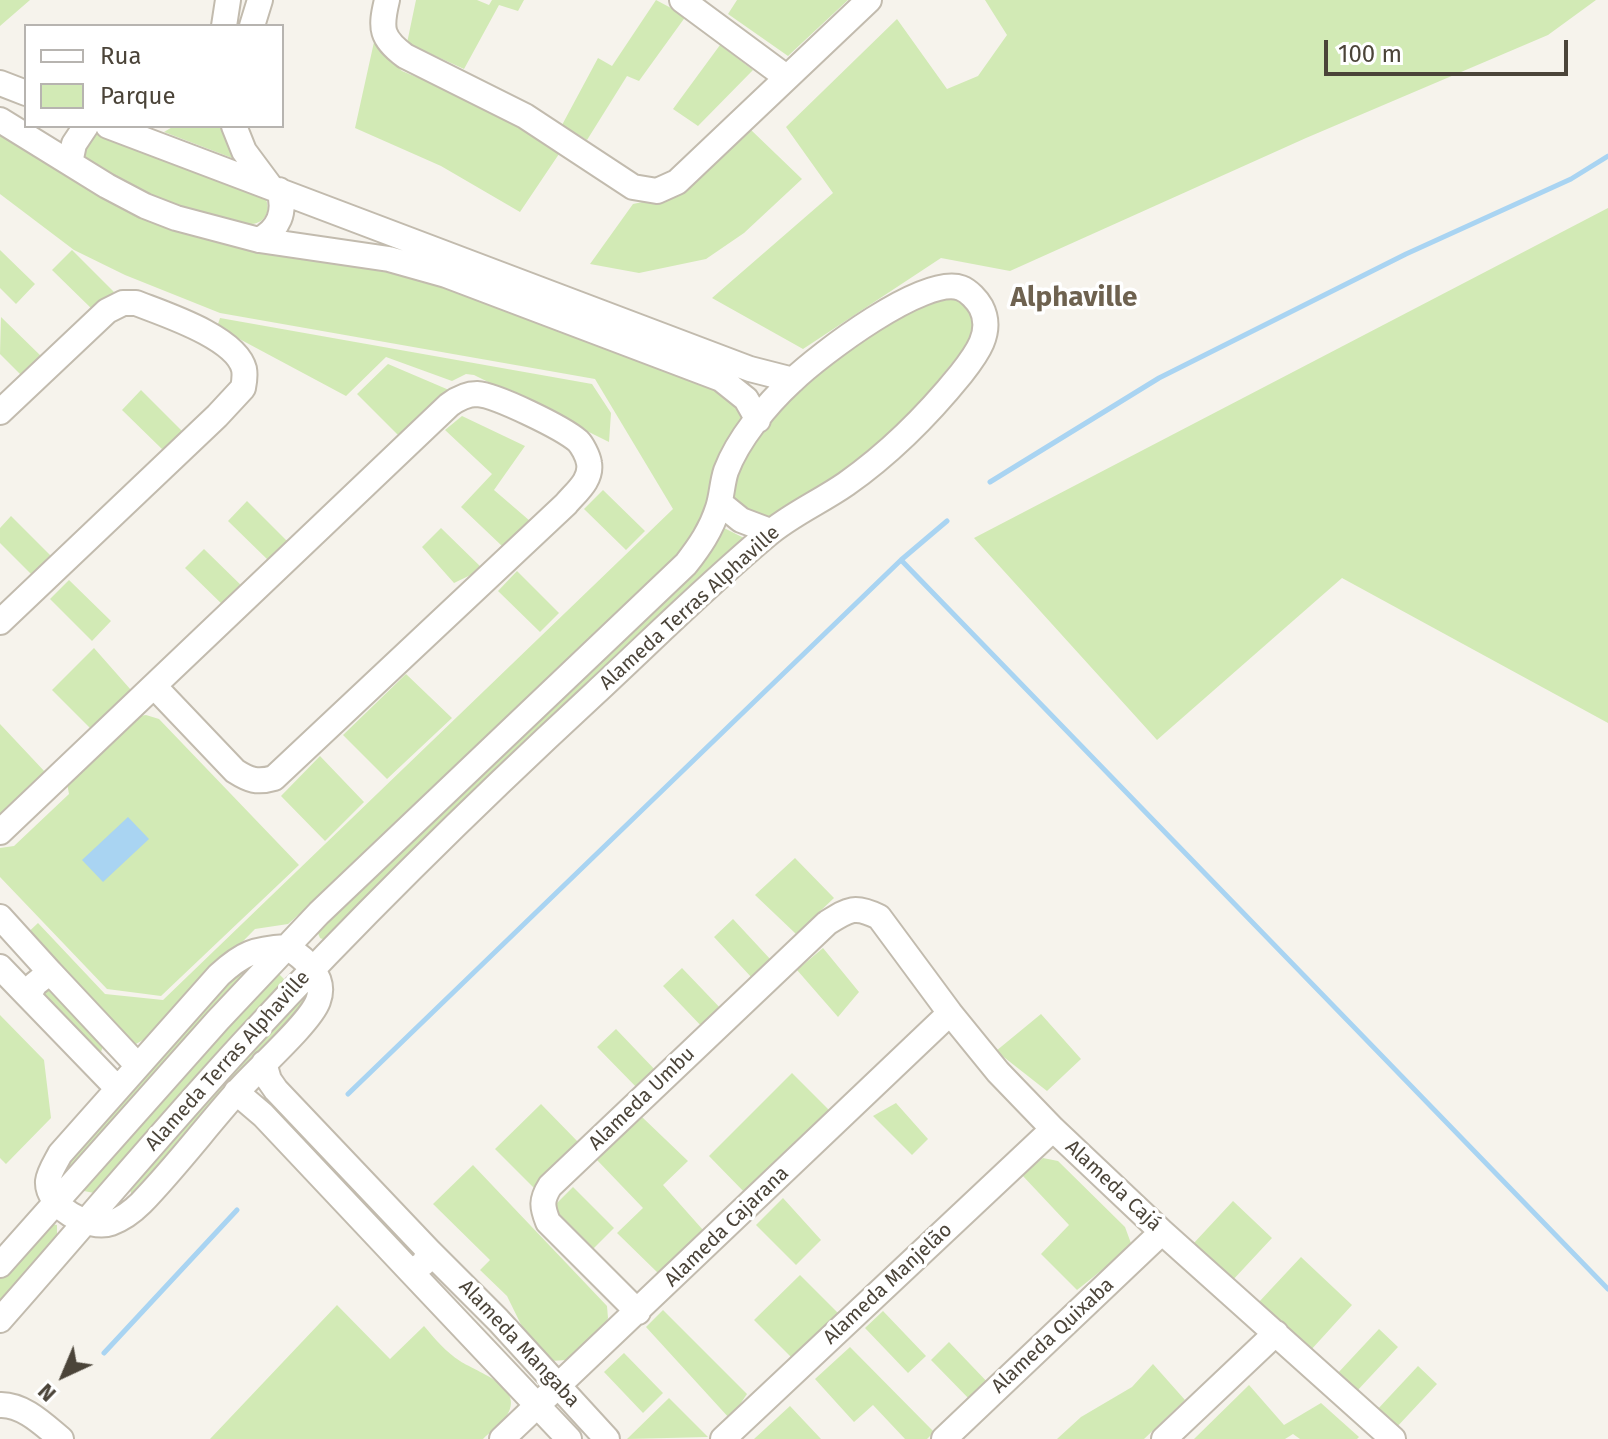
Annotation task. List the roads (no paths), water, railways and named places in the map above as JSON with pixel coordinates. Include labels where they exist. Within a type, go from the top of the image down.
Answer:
[{"type":"street","points":[[224,24],[228,0]]},
{"type":"street","points":[[253,24],[260,0]]},
{"type":"street","points":[[387,0],[382,24],[384,35],[405,56],[465,83],[525,116],[633,187],[644,191],[657,191],[677,182],[869,0]]},
{"type":"street","points":[[682,0],[786,77]]},
{"type":"street","points":[[0,83],[24,92]]},
{"type":"street","points":[[0,120],[145,206],[205,227],[259,240],[389,259],[446,275],[721,379],[746,399],[758,420]]},
{"type":"street","points":[[70,163],[74,144],[85,128]]},
{"type":"street","points":[[114,128],[750,369],[793,380]]},
{"type":"street","points":[[235,128],[244,151],[282,199],[280,219],[268,235],[259,240]]},
{"type":"street","name":"Alameda Terras Alphaville","points":[[0,1265],[218,1020],[319,913],[686,564],[705,541],[734,455],[758,420],[793,380],[849,336],[914,295],[946,286],[961,288],[974,297],[983,310],[986,324],[982,343],[972,361],[942,398],[909,432],[845,484],[770,531],[590,698],[313,968],[113,1186],[0,1320]]},
{"type":"street","points":[[0,412],[98,319],[123,303],[136,303],[214,338],[232,350],[244,369],[243,388],[217,416],[0,622]]},
{"type":"street","points":[[0,832],[431,421],[462,396],[477,394],[494,398],[567,433],[581,444],[589,464],[586,481],[566,504],[274,778],[261,782],[249,780],[235,771],[154,686]]},
{"type":"street","points":[[720,503],[741,520],[770,531]]},
{"type":"street","name":"Alameda Cajá","points":[[862,909],[879,917],[998,1072],[1053,1129],[1390,1438]]},
{"type":"street","name":"Alameda Umbu","points":[[638,1312],[548,1222],[542,1208],[542,1198],[550,1186],[827,923],[845,911],[862,909]]},
{"type":"street","points":[[0,917],[138,1066]]},
{"type":"street","points":[[287,947],[313,968],[320,991],[318,1002],[302,1024],[236,1092],[133,1210],[111,1223],[97,1226],[83,1223],[56,1201],[49,1192],[48,1180],[72,1139],[232,963],[247,952],[287,947]]},
{"type":"street","points":[[0,967],[117,1088]]},
{"type":"street","points":[[28,996],[35,984],[50,972]]},
{"type":"street","name":"Alameda Cajarana","points":[[502,1439],[950,1013]]},
{"type":"street","name":"Alameda Mangaba","points":[[264,1063],[276,1090],[498,1320],[607,1439]]},
{"type":"street","name":"Alameda Mangaba","points":[[236,1092],[263,1115],[569,1439]]},
{"type":"street","name":"Alameda Manjelão","points":[[723,1439],[1053,1129]]},
{"type":"street","name":"Alameda Quixaba","points":[[944,1439],[1162,1232]]},
{"type":"street","points":[[411,1272],[424,1263],[429,1251]]},
{"type":"street","points":[[475,1340],[483,1329],[498,1320]]},
{"type":"street","points":[[1164,1439],[1276,1333]]},
{"type":"street","points":[[0,1405],[22,1410],[61,1439]]},
{"type":"water","points":[[128,817],[149,839],[103,882],[82,860]]},
{"type":"waterway","points":[[990,482],[1159,378],[1406,254],[1571,179],[1608,156]]},
{"type":"waterway","points":[[348,1094],[901,560],[947,521]]},
{"type":"waterway","points":[[901,560],[1608,1289]]},
{"type":"waterway","points":[[104,1353],[237,1210]]},
{"type":"district","name":"Alphaville","points":[[1074,298]]}]
